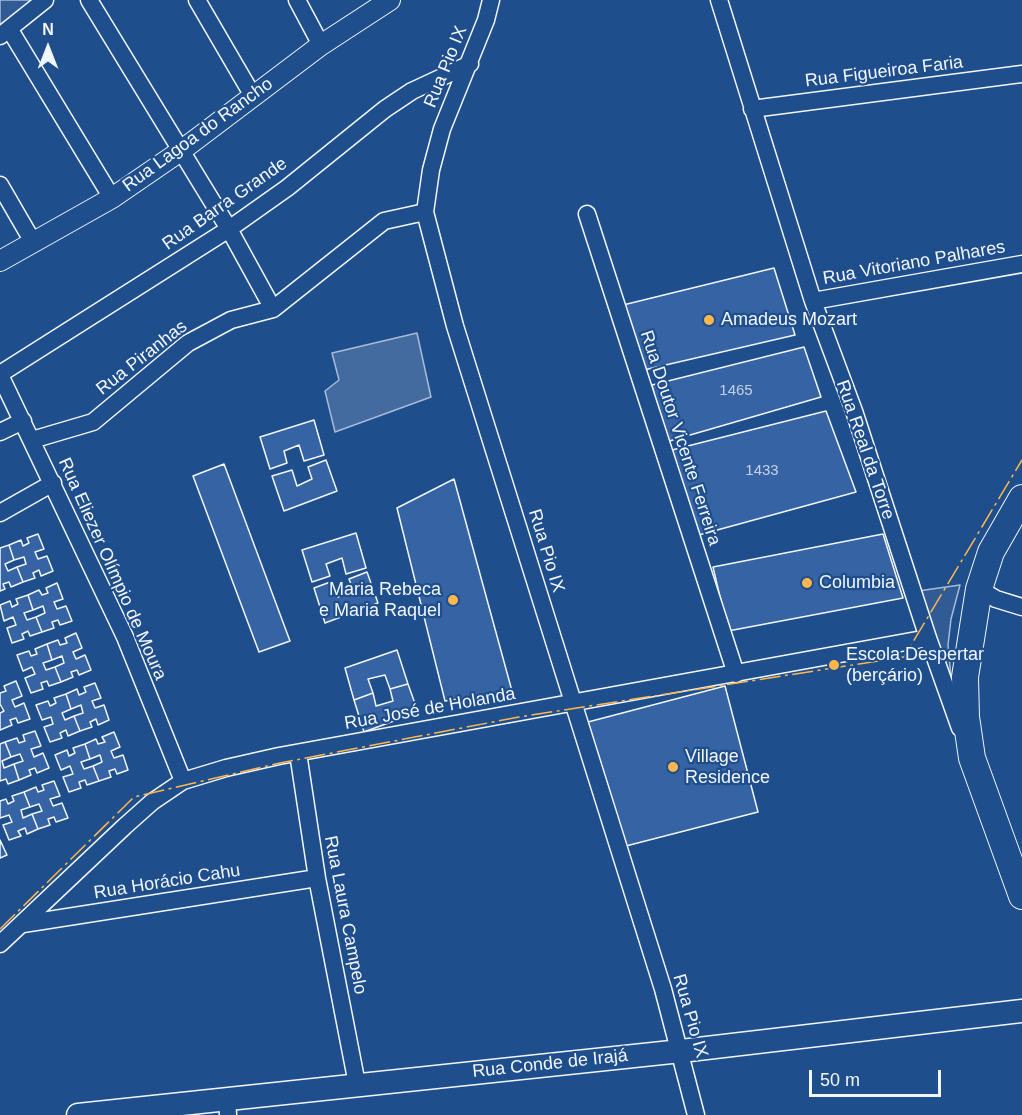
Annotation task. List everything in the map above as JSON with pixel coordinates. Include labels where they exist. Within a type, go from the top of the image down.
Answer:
[{"type":"main road","points":[[972,758],[966,717],[965,677],[979,589],[991,552],[1022,498]]},
{"type":"main road","name":"Rua Real da Torre","points":[[972,758],[1022,896]]},
{"type":"main road","name":"Rua Conde de Irajá","points":[[78,1115],[228,1107],[357,1084],[681,1051],[1022,1011]]},
{"type":"street","points":[[45,0],[5,33],[111,198]]},
{"type":"street","points":[[89,0],[182,150],[273,309]]},
{"type":"street","points":[[197,0],[253,96]]},
{"type":"street","points":[[297,0],[321,45]]},
{"type":"street","name":"Rua Lagoa do Rancho","points":[[0,261],[111,198],[182,150],[321,45],[390,0]]},
{"type":"street","name":"Rua Pio IX","points":[[491,0],[470,64],[442,129],[431,170],[425,212],[455,326],[681,1051],[696,1115]]},
{"type":"street","name":"Rua Real da Torre","points":[[719,0],[813,301],[854,411],[928,639],[972,758]]},
{"type":"street","name":"Rua Barra Grande","points":[[0,374],[229,229],[287,188],[385,109],[412,91],[470,64]]},
{"type":"street","name":"Rua Figueiroa Faria","points":[[752,109],[1022,74]]},
{"type":"street","points":[[0,185],[33,242]]},
{"type":"street","name":"Rua Piranhas","points":[[32,440],[93,422],[188,343],[231,320],[273,309],[384,221],[425,212]]},
{"type":"street","name":"Rua Doutor Vicente Ferreira","points":[[587,214],[736,674]]},
{"type":"street","name":"Rua Vitoriano Palhares","points":[[813,301],[1022,264]]},
{"type":"street","name":"Rua Eliezer Olímpio de Moura","points":[[0,374],[54,483],[125,637],[183,781]]},
{"type":"street","points":[[0,432],[22,421]]},
{"type":"street","points":[[0,513],[54,483]]},
{"type":"street","points":[[979,589],[996,599],[1022,607]]},
{"type":"street","name":"Rua José de Holanda","points":[[0,944],[125,826],[152,802],[183,781],[226,768],[298,753],[928,639]]},
{"type":"street","name":"Rua Laura Campelo","points":[[298,753],[316,878],[357,1084]]},
{"type":"street","name":"Rua Horácio Cahu","points":[[22,924],[316,878]]},
{"type":"shaded area","points":[[0,0],[41,0],[0,32]]},
{"type":"shaded area","points":[[417,333],[431,397],[335,432],[325,391],[339,380],[332,353]]},
{"type":"shaded area","points":[[960,585],[951,619],[948,645],[952,688],[918,591]]},
{"type":"building","name":"Amadeus Mozart","points":[[774,268],[795,335],[644,370],[623,305]]},
{"type":"building","points":[[804,347],[821,397],[666,442],[652,385]]},
{"type":"building","points":[[826,411],[856,492],[699,535],[668,451]]},
{"type":"building","points":[[314,420],[324,455],[304,461],[299,445],[284,451],[287,463],[270,469],[260,437]]},
{"type":"building","points":[[326,460],[337,491],[284,511],[272,476],[292,470],[297,486],[312,479],[308,467]]},
{"type":"building","points":[[224,464],[290,641],[259,652],[193,476]]},
{"type":"building","name":"Maria Rebeca e Maria Raquel","points":[[454,479],[512,691],[445,701],[397,508]]},
{"type":"building","points":[[356,533],[366,568],[346,574],[342,558],[326,564],[330,576],[312,582],[302,550]]},
{"type":"building","points":[[38,534],[44,549],[35,552],[38,559],[47,556],[53,571],[41,576],[39,570],[33,573],[35,578],[23,582],[17,567],[26,564],[24,557],[14,560],[9,545],[21,540],[23,546],[29,543],[27,538]]},
{"type":"building","name":"Columbia","points":[[883,534],[903,598],[728,631],[713,567]]},
{"type":"building","points":[[9,545],[14,560],[5,564],[8,571],[17,567],[23,582],[11,587],[9,582],[3,584],[5,589],[0,591],[0,548]]},
{"type":"building","points":[[367,572],[378,603],[325,623],[314,588],[333,581],[338,597],[353,590],[349,579]]},
{"type":"building","points":[[57,583],[63,599],[54,602],[57,609],[66,606],[72,621],[60,625],[58,620],[52,622],[54,628],[42,632],[36,617],[45,613],[43,606],[33,610],[28,595],[39,590],[42,595],[48,593],[46,588]]},
{"type":"building","points":[[28,595],[33,610],[24,613],[27,620],[36,617],[42,632],[30,636],[28,631],[22,634],[24,639],[12,643],[7,628],[16,625],[13,617],[4,621],[0,605],[10,601],[12,607],[18,604],[16,599]]},
{"type":"building","points":[[76,633],[82,648],[73,652],[76,659],[85,655],[91,670],[79,675],[77,670],[71,672],[73,677],[61,682],[55,667],[64,663],[62,656],[52,660],[47,644],[58,640],[60,645],[67,643],[65,638]]},
{"type":"building","points":[[47,644],[52,660],[43,663],[46,670],[55,667],[61,682],[49,686],[47,681],[41,683],[43,689],[31,693],[25,678],[35,674],[32,667],[23,671],[17,655],[29,651],[31,656],[37,654],[35,649]]},
{"type":"building","points":[[397,650],[408,684],[390,689],[385,675],[368,679],[373,693],[354,700],[345,668]]},
{"type":"building","points":[[16,681],[22,696],[12,700],[15,707],[24,703],[30,719],[18,723],[16,718],[10,720],[12,725],[0,730],[0,713],[4,711],[0,704],[0,693],[6,691],[4,686]]},
{"type":"building","points":[[95,683],[101,698],[92,701],[95,708],[104,705],[109,720],[98,725],[96,719],[90,722],[92,727],[80,731],[74,716],[83,713],[81,705],[71,709],[66,694],[77,689],[79,695],[86,692],[84,687]]},
{"type":"building","points":[[408,684],[418,712],[364,732],[354,700],[373,693],[376,706],[393,701],[390,689]]},
{"type":"building","name":"Village Residence","points":[[725,686],[758,812],[622,847],[588,722]]},
{"type":"building","points":[[66,694],[71,709],[62,713],[65,720],[74,716],[80,731],[68,736],[66,730],[60,733],[62,738],[50,742],[44,727],[53,724],[51,717],[42,720],[36,705],[48,701],[50,706],[56,703],[54,698]]},
{"type":"building","points":[[35,731],[41,746],[31,749],[34,757],[43,753],[49,768],[37,773],[35,768],[29,770],[31,775],[19,780],[14,764],[23,761],[20,754],[11,757],[5,742],[17,738],[19,743],[25,741],[23,735]]},
{"type":"building","points":[[114,732],[120,747],[111,751],[114,758],[123,755],[128,770],[117,774],[115,769],[109,771],[111,777],[99,781],[93,766],[102,762],[100,755],[90,759],[85,744],[96,739],[98,744],[105,742],[102,737]]},
{"type":"building","points":[[5,742],[11,757],[2,761],[4,768],[14,764],[19,780],[8,784],[6,779],[0,781],[0,744]]},
{"type":"building","points":[[85,744],[90,759],[81,762],[84,769],[93,766],[99,781],[87,785],[85,780],[79,782],[81,788],[69,792],[63,777],[73,774],[70,766],[61,770],[55,755],[67,750],[69,756],[75,753],[73,748]]},
{"type":"building","points":[[54,781],[60,796],[50,799],[53,806],[62,803],[68,818],[56,822],[54,817],[48,819],[50,825],[38,829],[32,814],[42,811],[39,804],[30,807],[24,792],[36,787],[38,792],[44,790],[42,785]]},
{"type":"building","points":[[24,792],[30,807],[21,810],[23,818],[32,814],[38,829],[27,834],[25,828],[18,831],[21,836],[9,840],[3,825],[12,822],[9,815],[0,818],[0,801],[6,799],[8,804],[14,801],[12,796]]},
{"type":"building","points":[[0,840],[7,855],[0,858]]},
{"type":"power","points":[[0,929],[134,797],[280,763],[519,717],[904,657],[1022,460]]},
{"type":"place","name":"Amadeus Mozart","points":[[709,320]]},
{"type":"place","name":"Columbia","points":[[807,583]]},
{"type":"place","name":"Maria Rebeca e Maria Raquel","points":[[453,600]]},
{"type":"place","name":"Escola Despertar (berçário)","points":[[834,665]]},
{"type":"place","name":"Village Residence","points":[[673,767]]}]
